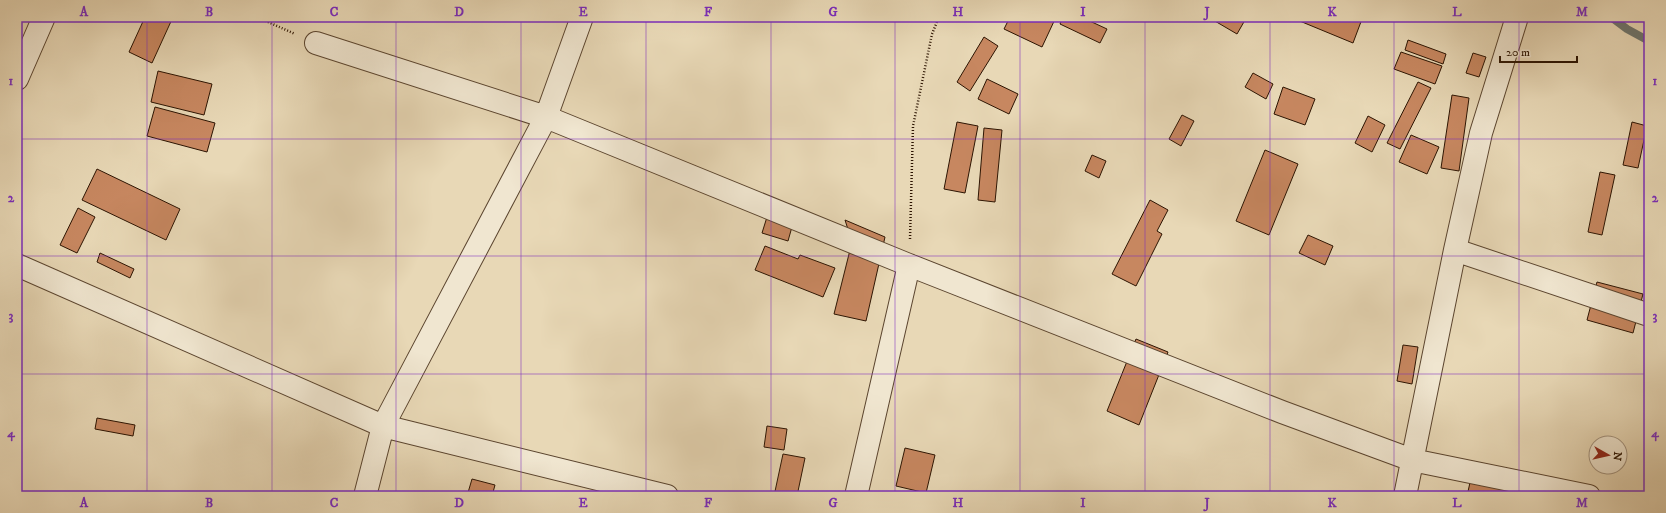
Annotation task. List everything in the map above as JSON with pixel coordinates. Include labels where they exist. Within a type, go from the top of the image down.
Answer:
[{"type":"street","points":[[17,79],[44,17]]},
{"type":"street","points":[[365,496],[383,426],[546,117],[582,17]]},
{"type":"street","points":[[1406,496],[1455,250],[1481,133],[1517,17]]},
{"type":"street","points":[[316,43],[546,117],[909,265],[1282,412],[1412,460],[1589,496]]},
{"type":"street","points":[[1455,250],[1649,315]]},
{"type":"street","points":[[17,265],[383,426],[667,496]]},
{"type":"street","points":[[856,496],[909,265]]},
{"type":"path","points":[[257,17],[316,43]]},
{"type":"path","points":[[909,265],[913,126],[932,34],[939,17]]},
{"type":"building","points":[[145,17],[173,17],[152,63],[129,52]]},
{"type":"building","points":[[1010,17],[1035,17],[1043,21],[1045,17],[1056,17],[1042,47],[1004,29]]},
{"type":"building","points":[[1063,17],[1081,17],[1107,29],[1100,43],[1060,24]]},
{"type":"building","points":[[1208,17],[1240,17],[1245,20],[1237,34]]},
{"type":"building","points":[[1290,17],[1358,17],[1362,19],[1353,43]]},
{"type":"building","points":[[984,37],[998,46],[970,91],[957,82]]},
{"type":"building","points":[[1408,40],[1446,54],[1443,64],[1405,50]]},
{"type":"building","points":[[1401,52],[1442,66],[1435,84],[1394,69]]},
{"type":"building","points":[[1473,53],[1486,57],[1479,77],[1466,73]]},
{"type":"building","points":[[158,71],[212,84],[204,115],[151,102]]},
{"type":"building","points":[[1253,73],[1273,84],[1266,99],[1245,87]]},
{"type":"building","points":[[987,79],[1018,94],[1009,114],[978,99]]},
{"type":"building","points":[[1418,82],[1431,88],[1400,149],[1387,143]]},
{"type":"building","points":[[1283,87],[1315,99],[1305,125],[1274,114]]},
{"type":"building","points":[[1452,95],[1469,98],[1459,171],[1441,168]]},
{"type":"building","points":[[155,107],[215,123],[207,152],[147,136]]},
{"type":"building","points":[[1182,115],[1194,121],[1181,146],[1169,139]]},
{"type":"building","points":[[1368,116],[1385,125],[1372,152],[1355,143]]},
{"type":"building","points":[[957,122],[978,126],[965,193],[944,189]]},
{"type":"building","points":[[1632,122],[1647,126],[1638,168],[1623,165]]},
{"type":"building","points":[[984,128],[1002,130],[995,202],[978,200]]},
{"type":"building","points":[[1411,135],[1439,147],[1427,174],[1399,162]]},
{"type":"building","points":[[1265,150],[1298,164],[1269,235],[1236,221]]},
{"type":"building","points":[[1092,155],[1106,161],[1099,178],[1085,171]]},
{"type":"building","points":[[97,169],[180,209],[166,240],[82,200]]},
{"type":"building","points":[[1600,172],[1615,175],[1602,235],[1588,232]]},
{"type":"building","points":[[1150,200],[1168,210],[1157,231],[1162,234],[1136,286],[1112,274]]},
{"type":"building","points":[[772,201],[797,209],[788,241],[762,233]]},
{"type":"building","points":[[78,208],[95,217],[77,253],[60,245]]},
{"type":"building","points":[[845,220],[885,237],[866,321],[834,314],[852,242]]},
{"type":"building","points":[[1308,235],[1333,246],[1325,265],[1299,253]]},
{"type":"building","points":[[765,246],[798,259],[800,255],[835,268],[823,297],[755,270]]},
{"type":"building","points":[[100,253],[134,269],[130,278],[97,262]]},
{"type":"building","points":[[1597,282],[1643,294],[1633,333],[1587,320]]},
{"type":"building","points":[[1136,339],[1168,352],[1139,425],[1107,411]]},
{"type":"building","points":[[1403,345],[1418,347],[1412,384],[1397,381]]},
{"type":"building","points":[[97,418],[135,425],[133,436],[95,429]]},
{"type":"building","points":[[767,426],[787,429],[784,450],[764,447]]},
{"type":"building","points":[[905,448],[935,455],[926,493],[896,486]]},
{"type":"building","points":[[783,454],[805,458],[797,496],[774,496]]},
{"type":"building","points":[[1473,469],[1517,479],[1513,496],[1467,496]]},
{"type":"building","points":[[472,479],[495,485],[492,496],[467,496]]},
{"type":"waterway","points":[[1611,17],[1627,29],[1649,41]]}]
